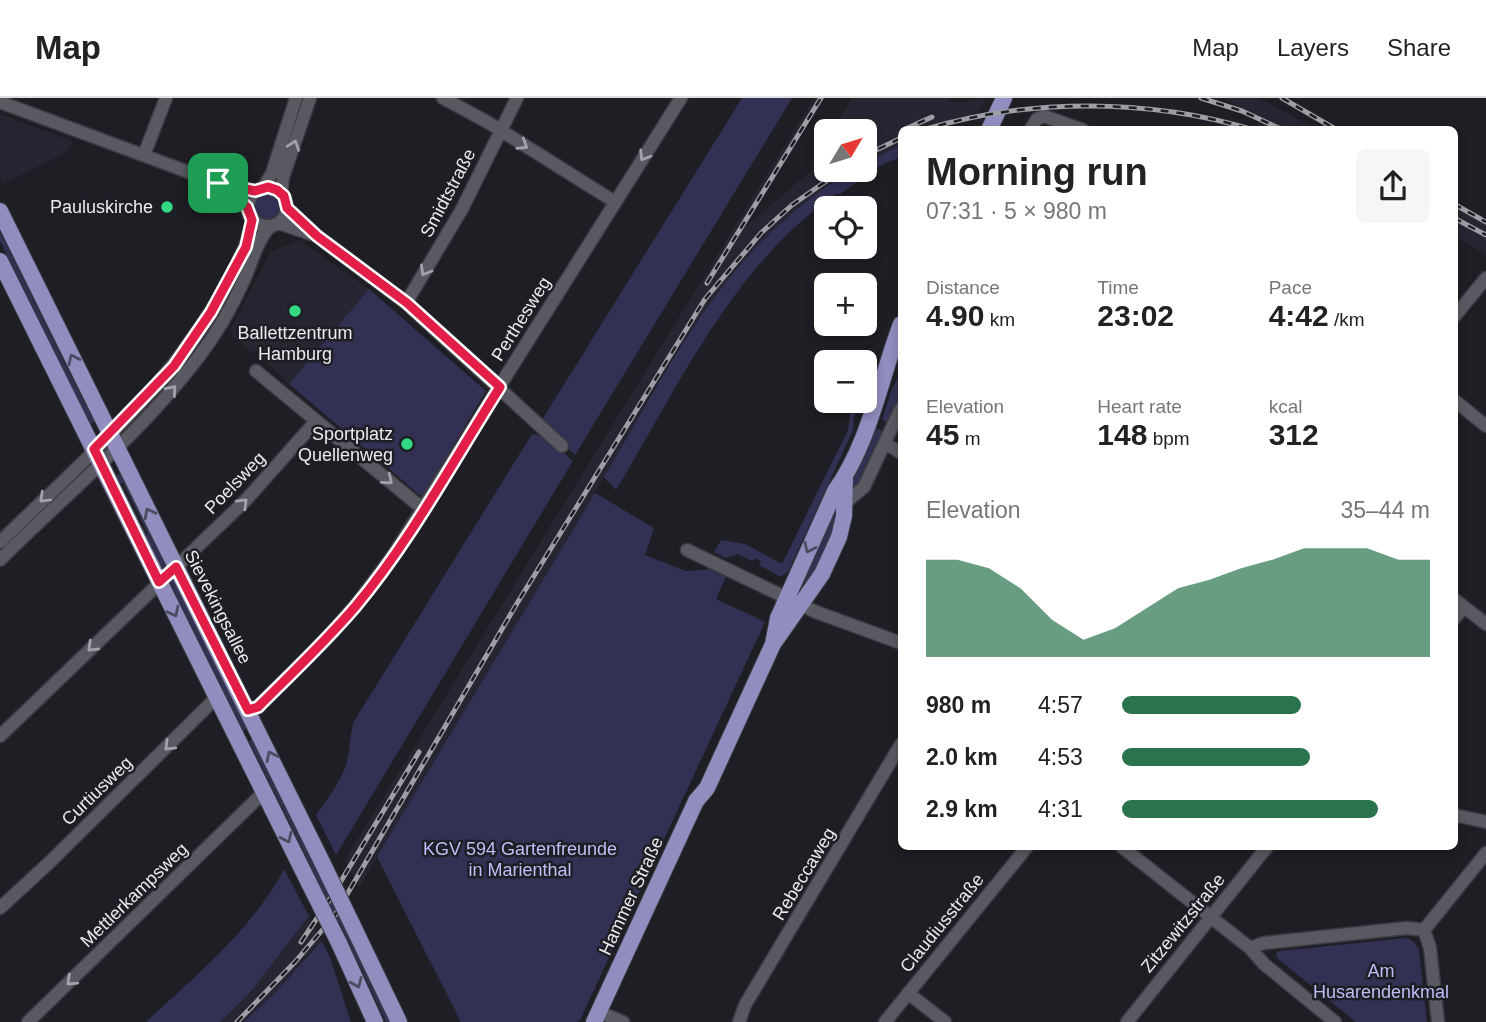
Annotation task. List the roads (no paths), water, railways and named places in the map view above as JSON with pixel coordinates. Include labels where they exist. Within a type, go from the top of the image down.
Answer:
[{"type":"main road","points":[[991,126],[1004,98]]},
{"type":"main road","name":"Sievekingsallee","points":[[0,211],[248,710],[399,1022]]},
{"type":"main road","points":[[0,261],[339,943],[375,1022]]},
{"type":"main road","name":"Hammer Straße","points":[[601,1020],[704,806],[707,788],[794,601],[835,491],[845,478],[870,419],[898,332]]},
{"type":"main road","name":"Hammer Straße","points":[[794,601],[822,574],[839,537],[843,526],[845,478]]},
{"type":"street","points":[[144,155],[166,98]]},
{"type":"street","points":[[247,207],[249,198],[272,173],[296,98]]},
{"type":"street","points":[[310,98],[283,177],[281,193],[287,208],[317,236],[407,303],[562,446]]},
{"type":"street","points":[[443,98],[615,202]]},
{"type":"street","name":"Smidtstraße","points":[[407,303],[462,209],[517,98]]},
{"type":"street","name":"Perthesweg","points":[[248,710],[258,707],[349,613],[392,557],[681,98]]},
{"type":"street","points":[[0,102],[22,104],[218,183],[259,189],[273,188],[281,193]]},
{"type":"street","points":[[1033,126],[1040,117],[1070,126]]},
{"type":"street","points":[[1,557],[113,441],[189,345],[222,292],[246,247],[252,220],[247,207],[218,183]]},
{"type":"street","points":[[113,441],[153,412],[199,357],[227,313],[263,236],[284,216],[287,208]]},
{"type":"street","points":[[252,220],[261,226],[274,225],[317,236]]},
{"type":"street","points":[[1458,310],[1486,279]]},
{"type":"street","points":[[256,371],[423,509]]},
{"type":"street","points":[[1458,403],[1486,426]]},
{"type":"street","points":[[844,504],[864,486],[898,415]]},
{"type":"street","name":"Poelsweg","points":[[0,736],[246,500],[316,421]]},
{"type":"street","points":[[885,443],[898,451]]},
{"type":"street","points":[[0,542],[98,456]]},
{"type":"street","points":[[687,550],[840,622],[898,642]]},
{"type":"street","points":[[1459,603],[1486,624]]},
{"type":"street","name":"Curtiusweg","points":[[0,908],[216,697]]},
{"type":"street","name":"Rebeccaweg","points":[[739,1022],[745,1005],[898,750]]},
{"type":"street","name":"Mettlerkampsweg","points":[[28,1022],[264,792]]},
{"type":"street","points":[[1458,816],[1486,822]]},
{"type":"street","name":"Claudiusstraße","points":[[885,1022],[1025,850]]},
{"type":"street","points":[[1126,850],[1250,948],[1264,964],[1335,1022]]},
{"type":"street","name":"Zitzewitzstraße","points":[[1127,1022],[1265,850]]},
{"type":"street","points":[[1424,930],[1486,853]]},
{"type":"street","points":[[1250,948],[1264,943],[1407,928],[1424,930]]},
{"type":"street","points":[[1424,930],[1430,948],[1438,1022]]},
{"type":"street","points":[[908,993],[945,1022]]},
{"type":"street","points":[[601,1020],[623,1022]]},
{"type":"railway","points":[[707,283],[821,98]]},
{"type":"railway","points":[[1201,98],[1242,111],[1274,126]]},
{"type":"railway","points":[[1282,98],[1330,126]]},
{"type":"railway","points":[[939,126],[1004,112],[1088,106],[1172,112],[1238,126]]},
{"type":"railway","points":[[912,126],[932,117]]},
{"type":"railway","points":[[877,150],[898,139]]},
{"type":"railway","points":[[237,1022],[295,962],[335,915],[516,605],[705,299],[761,233],[792,205],[825,182]]},
{"type":"railway","points":[[1458,206],[1486,222]]},
{"type":"railway","points":[[1458,220],[1486,235]]},
{"type":"railway","points":[[301,942],[419,752]]},
{"type":"place","name":"Pauluskirche","points":[[167,207]]},
{"type":"place","name":"Ballettzentrum Hamburg","points":[[295,311]]},
{"type":"place","name":"Sportplatz Quellenweg","points":[[407,444]]},
{"type":"park label","name":"KGV 594 Gartenfreunde in Marienthal","points":[[520,859]]},
{"type":"park label","name":"Am Husarendenkmal","points":[[1381,981]]}]
